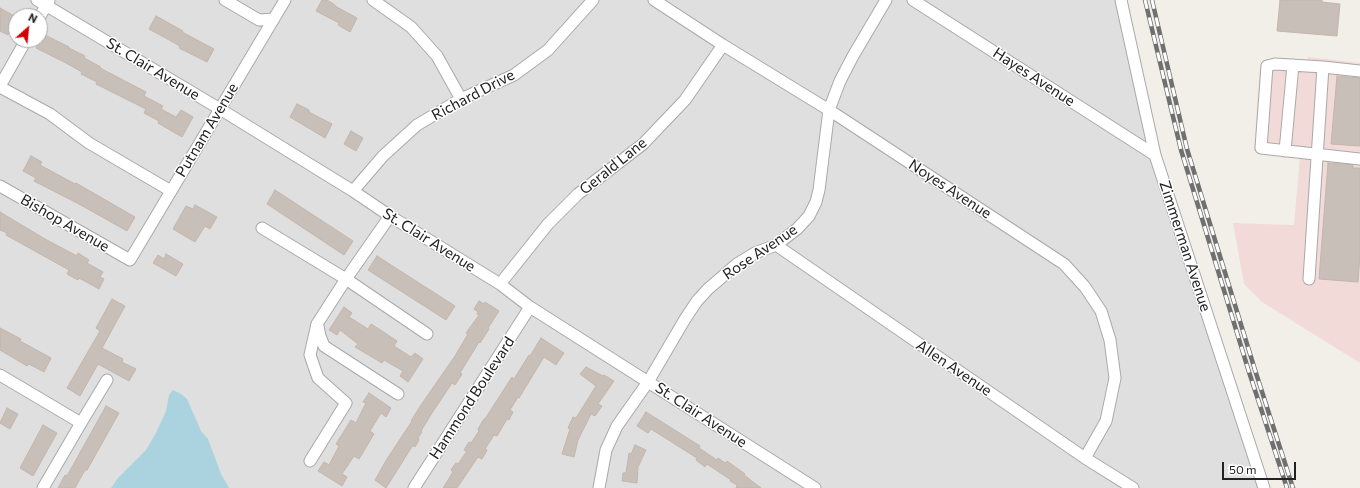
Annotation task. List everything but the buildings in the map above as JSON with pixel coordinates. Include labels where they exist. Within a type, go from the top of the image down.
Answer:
[{"type":"street","points":[[225,0],[259,20],[274,19]]},
{"type":"street","name":"Putnam Avenue","points":[[130,260],[285,0]]},
{"type":"street","points":[[373,0],[411,27],[437,56],[461,99]]},
{"type":"street","name":"Richard Drive","points":[[353,191],[383,156],[417,125],[461,99],[514,75],[548,50],[593,0]]},
{"type":"street","name":"Noyes Avenue","points":[[654,0],[722,45],[829,110],[1064,264],[1085,287],[1101,311],[1110,340],[1115,378],[1106,421],[1085,458]]},
{"type":"street","name":"Rose Avenue","points":[[599,488],[606,450],[617,426],[648,382],[697,301],[708,289],[737,264],[755,253],[776,246],[797,229],[809,216],[816,202],[829,110],[840,81],[886,0]]},
{"type":"street","name":"Hayes Avenue","points":[[913,0],[1155,155]]},
{"type":"street","name":"Zimmerman Avenue","points":[[1121,0],[1155,155],[1264,488]]},
{"type":"street","name":"St. Clair Avenue","points":[[44,2],[353,191],[390,216],[500,284],[530,307],[815,488]]},
{"type":"street","name":"Gerald Lane","points":[[500,284],[548,224],[578,194],[643,144],[685,100],[722,45]]},
{"type":"street","points":[[22,48],[0,87],[50,114],[89,143],[171,190]]},
{"type":"street","points":[[1360,71],[1275,64],[1267,66],[1261,148],[1360,159]]},
{"type":"street","points":[[1285,151],[1293,65]]},
{"type":"street","points":[[1309,279],[1323,67]]},
{"type":"street","name":"Bishop Avenue","points":[[0,186],[130,260]]},
{"type":"street","points":[[310,461],[346,403],[318,378],[310,355],[317,324],[390,216]]},
{"type":"street","points":[[262,228],[346,279],[427,334]]},
{"type":"street","name":"Allen Avenue","points":[[776,246],[1085,458],[1133,488]]},
{"type":"street","name":"Hammond Boulevard","points":[[414,488],[530,307]]},
{"type":"street","points":[[317,324],[324,346],[398,394]]},
{"type":"street","points":[[0,375],[81,423]]},
{"type":"street","points":[[43,488],[107,380]]},
{"type":"shaded area","points":[[0,0],[1121,0],[1155,155],[1268,488],[0,488]]},
{"type":"shaded area","points":[[1308,57],[1360,63],[1360,363],[1262,302],[1244,284],[1233,223],[1294,225],[1300,156],[1254,151],[1260,65],[1267,59],[1306,62]]},
{"type":"water","points":[[173,390],[187,399],[201,431],[208,439],[221,474],[229,488],[111,488],[118,478],[146,450],[166,411],[169,395]]},
{"type":"railway","points":[[1145,0],[1181,150],[1249,372],[1287,488]]},
{"type":"railway","points":[[1152,0],[1187,149],[1293,488]]}]
